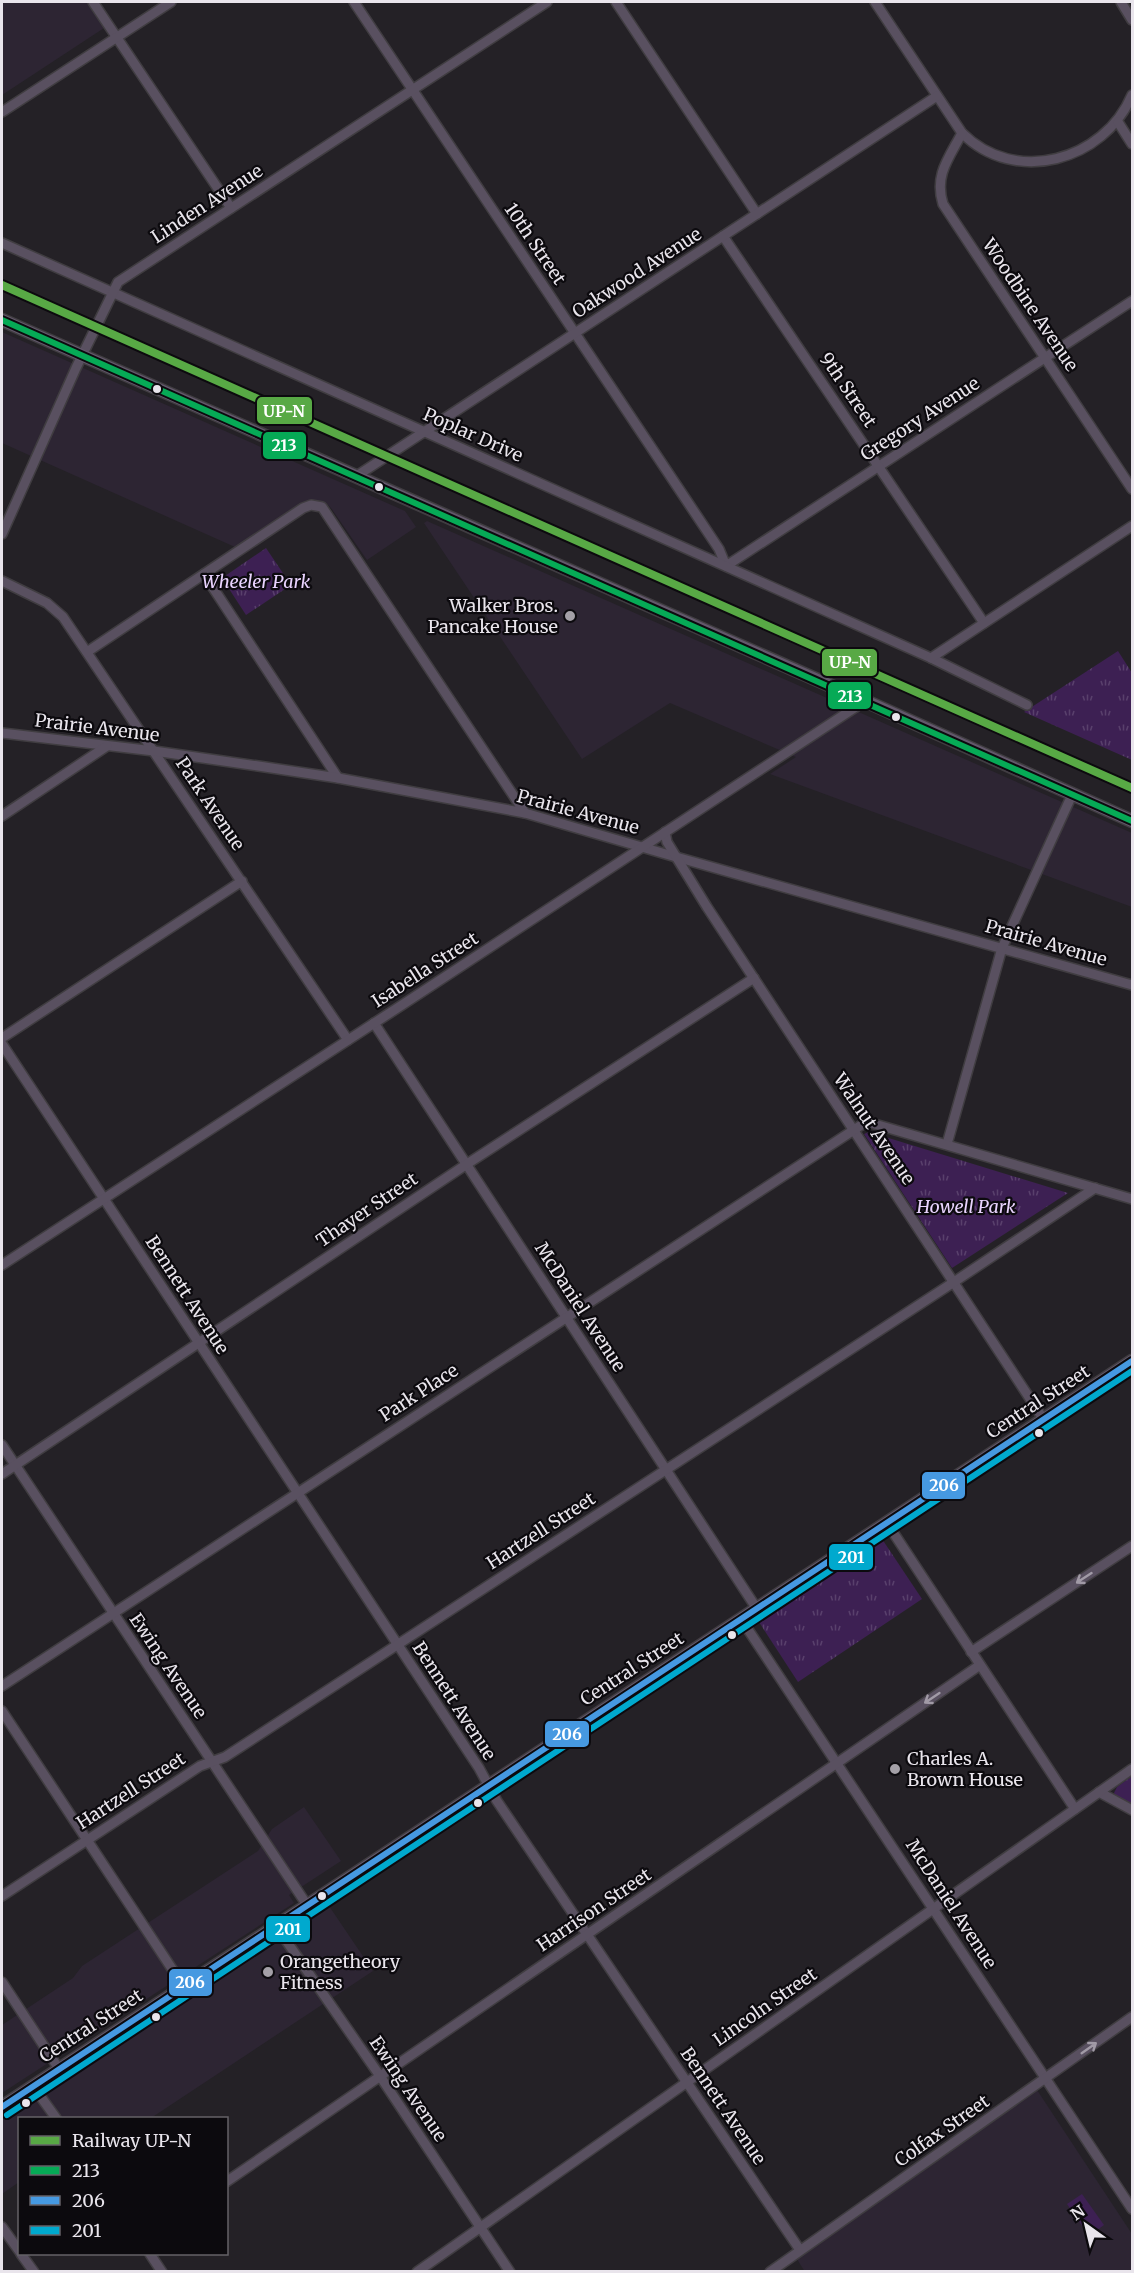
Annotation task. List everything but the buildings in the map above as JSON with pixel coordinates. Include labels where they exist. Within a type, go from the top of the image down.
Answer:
[{"type":"main road","points":[[2,321],[1132,821]]},
{"type":"main road","name":"Central Street","points":[[2,2107],[1132,1361]]},
{"type":"street","points":[[93,2],[231,208]]},
{"type":"street","points":[[2,112],[171,2]]},
{"type":"street","name":"10th Street","points":[[354,2],[719,549],[726,566]]},
{"type":"street","name":"Linden Avenue","points":[[2,534],[81,357],[118,282],[547,2]]},
{"type":"street","points":[[616,2],[757,214]]},
{"type":"street","points":[[875,2],[962,133],[972,143],[997,154],[1026,161],[1049,160],[1067,157],[1086,149],[1118,122],[1132,95]]},
{"type":"street","points":[[1124,6],[1132,20]]},
{"type":"street","name":"Oakwood Avenue","points":[[355,477],[723,236],[939,98]]},
{"type":"street","points":[[1118,122],[1132,144]]},
{"type":"street","name":"Woodbine Avenue","points":[[962,133],[939,177],[943,204],[1132,489]]},
{"type":"street","name":"9th Street","points":[[723,236],[984,623]]},
{"type":"street","name":"Poplar Drive","points":[[2,243],[931,658],[1027,705]]},
{"type":"street","name":"Gregory Avenue","points":[[726,566],[1132,301]]},
{"type":"street","points":[[87,652],[303,508],[317,505],[327,512],[525,813]]},
{"type":"street","points":[[931,658],[1132,526]]},
{"type":"street","points":[[204,574],[338,778]]},
{"type":"street","name":"Park Avenue","points":[[2,581],[56,609],[348,1040]]},
{"type":"street","name":"Isabella Street","points":[[2,1264],[865,701]]},
{"type":"street","name":"Prairie Avenue","points":[[2,733],[154,751],[338,778],[525,813],[1132,985]]},
{"type":"street","points":[[2,816],[107,746]]},
{"type":"street","points":[[947,1144],[1002,948],[1072,795]]},
{"type":"street","name":"Walnut Avenue","points":[[665,832],[667,842],[676,857],[1044,1420]]},
{"type":"street","points":[[2,1038],[242,881]]},
{"type":"street","name":"Thayer Street","points":[[2,1474],[467,1164],[754,978]]},
{"type":"street","name":"McDaniel Avenue","points":[[374,1023],[757,1609]]},
{"type":"street","name":"Bennett Avenue","points":[[2,1044],[587,1934],[800,2250]]},
{"type":"street","points":[[854,1129],[871,1123],[1132,1198]]},
{"type":"street","name":"Park Place","points":[[2,1686],[854,1129]]},
{"type":"street","name":"Hartzell Street","points":[[2,1896],[200,1766],[225,1757],[1095,1188]]},
{"type":"street","name":"Ewing Avenue","points":[[2,1445],[307,1905]]},
{"type":"street","points":[[886,1523],[1075,1809]]},
{"type":"street","points":[[971,1652],[1132,1546]]},
{"type":"street","name":"McDaniel Avenue","points":[[741,1619],[1132,2209]]},
{"type":"street","name":"Harrison Street","points":[[228,2181],[980,1665]]},
{"type":"street","points":[[2,1711],[184,1987]]},
{"type":"street","name":"Lincoln Street","points":[[417,2271],[1132,1768]]},
{"type":"street","points":[[1099,1792],[1132,1809]]},
{"type":"street","name":"Ewing Avenue","points":[[276,1926],[380,2076],[510,2271]]},
{"type":"street","points":[[2,1983],[59,2069]]},
{"type":"street","name":"Colfax Street","points":[[770,2271],[1132,2017]]},
{"type":"street","points":[[33,2086],[55,2117]]},
{"type":"street","points":[[2,2227],[18,2250]]},
{"type":"street","points":[[22,2255],[34,2271]]},
{"type":"street","points":[[151,2255],[162,2271]]},
{"type":"shaded area","points":[[2,2],[87,2],[104,28],[2,95]]},
{"type":"shaded area","points":[[2,332],[405,511],[416,527],[367,560],[331,508],[326,503],[313,500],[306,502],[235,547],[2,443]]},
{"type":"shaded area","points":[[427,521],[1132,833],[1132,907],[770,774],[796,757],[670,703],[582,759],[424,523]]},
{"type":"shaded area","points":[[304,1807],[341,1861],[289,1895],[294,1903],[2,2093],[2,2025],[73,1978],[82,1966],[258,1851],[272,1829]]},
{"type":"shaded area","points":[[327,1903],[373,1971],[153,2117],[18,2117],[18,2183],[2,2194],[2,2118]]},
{"type":"shaded area","points":[[1037,2090],[1132,2234],[1132,2271],[805,2272],[797,2259]]},
{"type":"green space","name":"Wheeler Park","points":[[266,548],[291,585],[246,615],[222,578]]},
{"type":"green space","points":[[1118,651],[1132,673],[1132,760],[1024,712]]},
{"type":"green space","name":"Howell Park","points":[[869,1132],[1068,1193],[952,1268],[864,1134]]},
{"type":"green space","points":[[882,1539],[922,1599],[798,1682],[757,1619]]},
{"type":"green space","points":[[1132,1776],[1132,1806],[1115,1796],[1114,1793],[1117,1787]]},
{"type":"green space","points":[[1082,2194],[1104,2225],[1089,2236],[1067,2204]]},
{"type":"rail line","name":"UP-N","points":[[2,285],[1132,788]]},
{"type":"transit line","name":"213","points":[[2,320],[1132,821]]},
{"type":"transit line","name":"206","points":[[2,2107],[1132,1361]]},
{"type":"transit line","name":"201","points":[[7,2115],[1132,1371]]},
{"type":"place","name":"Walker Bros. Pancake House","points":[[570,616]]},
{"type":"place","name":"Charles A. Brown House","points":[[895,1769]]},
{"type":"place","name":"Orangetheory Fitness","points":[[268,1972]]}]
